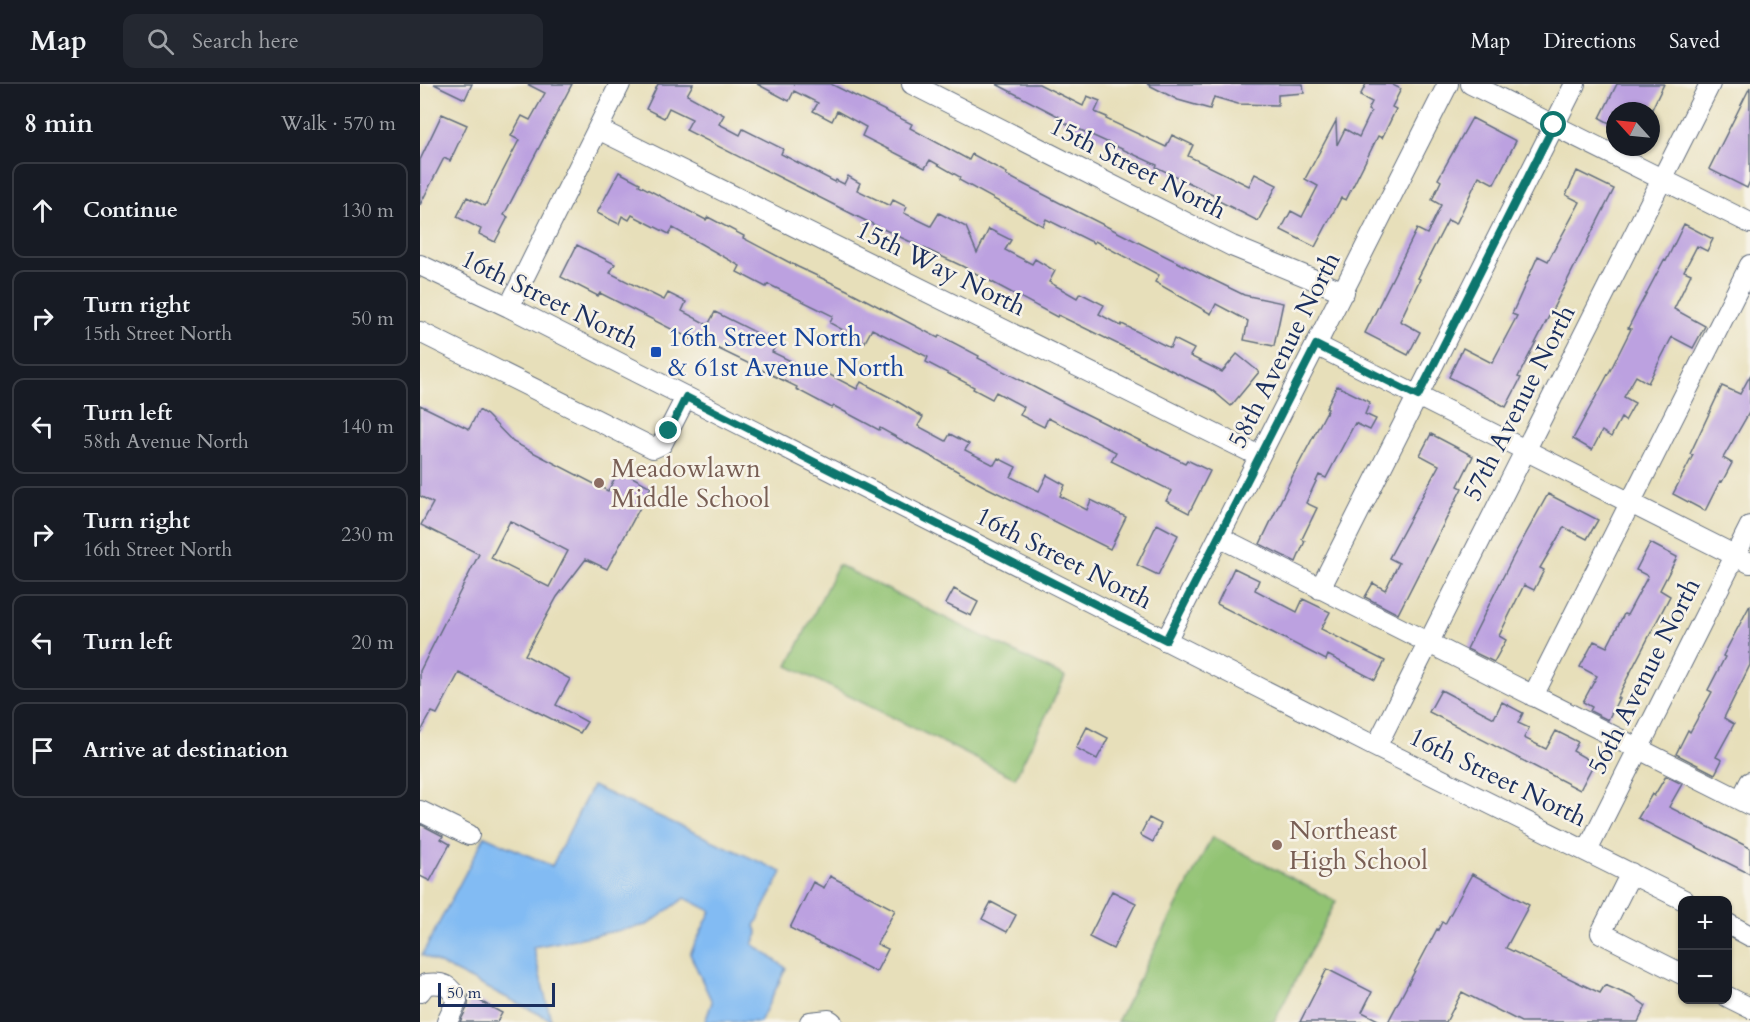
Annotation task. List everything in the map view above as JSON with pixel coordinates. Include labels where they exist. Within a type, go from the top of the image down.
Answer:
[{"type":"street","points":[[510,308],[620,84]]},
{"type":"street","name":"15th Street North","points":[[912,84],[1232,246],[1344,292]]},
{"type":"street","name":"58th Avenue North","points":[[1166,640],[1448,84]]},
{"type":"street","points":[[1471,84],[1750,223]]},
{"type":"street","points":[[1320,589],[1575,84]]},
{"type":"street","name":"57th Avenue North","points":[[1376,747],[1710,84]]},
{"type":"street","name":"15th Way North","points":[[598,129],[1259,456]]},
{"type":"street","name":"16th Street North","points":[[420,265],[510,308],[1376,747],[1678,897]]},
{"type":"street","points":[[1533,696],[1750,265]]},
{"type":"street","points":[[420,332],[652,448],[662,444],[686,397]]},
{"type":"street","points":[[1316,345],[1743,560]]},
{"type":"street","name":"56th Avenue North","points":[[1587,851],[1638,748],[1743,560],[1750,526]]},
{"type":"street","points":[[1219,537],[1745,802],[1750,782]]},
{"type":"street","points":[[420,811],[469,835]]},
{"type":"street","points":[[1631,873],[1601,933],[1678,972]]},
{"type":"street","points":[[1732,926],[1750,936]]},
{"type":"street","points":[[420,992],[426,984],[439,983],[453,990],[457,1001],[447,1022]]},
{"type":"street","points":[[1732,999],[1750,1008]]},
{"type":"street","points":[[810,1022],[829,1020],[832,1022]]},
{"type":"green space","points":[[838,565],[1065,677],[1015,778],[788,666]]},
{"type":"green space","points":[[1212,837],[1336,901],[1274,1022],[1117,1022]]},
{"type":"water","points":[[592,786],[782,872],[755,926],[758,934],[753,944],[786,968],[760,1022],[705,1022],[712,1002],[690,954],[711,911],[685,898],[647,925],[533,947],[551,1020],[422,955],[485,836],[552,866]]},
{"type":"building","points":[[434,84],[472,84],[465,99]]},
{"type":"building","points":[[527,84],[572,84],[504,215],[508,217],[495,242],[479,234],[481,229],[457,217],[467,197],[485,206],[519,140],[511,136],[522,116],[530,120],[545,93]]},
{"type":"building","points":[[658,84],[693,84],[687,95],[724,115],[719,124],[740,135],[743,129],[783,149],[781,154],[835,182],[836,180],[844,184],[848,176],[860,183],[857,190],[890,206],[893,200],[907,207],[904,213],[931,226],[939,213],[966,227],[977,253],[989,229],[1011,240],[1005,250],[1032,264],[1035,259],[1055,271],[1049,282],[1077,298],[1080,293],[1104,305],[1099,314],[1121,326],[1122,324],[1170,348],[1174,339],[1194,349],[1190,356],[1222,372],[1237,354],[1259,372],[1231,406],[1212,390],[1058,315],[1057,317],[962,266],[866,221],[686,130],[692,119],[669,108],[664,118],[646,109]]},
{"type":"building","points":[[757,84],[831,84],[912,124],[910,128],[969,160],[972,154],[1007,173],[1006,175],[1244,295],[1283,303],[1274,346],[1244,340],[1248,321],[1216,304],[1211,314],[1155,282],[1159,275],[1095,241],[1094,243],[1046,219],[1043,226],[959,180],[960,177],[930,160],[925,168],[862,136],[866,127],[837,111],[832,121],[813,111],[818,103],[794,91],[789,101]]},
{"type":"building","points":[[996,84],[1039,84],[1083,106],[1087,96],[1100,101],[1095,112],[1107,117],[1106,119],[1166,147],[1172,135],[1193,145],[1188,156],[1249,186],[1255,174],[1277,185],[1258,221],[1215,199],[1217,196],[1156,167],[1157,165],[1061,121],[1062,118]]},
{"type":"building","points":[[1147,84],[1303,84],[1304,93],[1278,95],[1278,105],[1238,104],[1214,97],[1210,109],[1178,100]]},
{"type":"building","points":[[1366,84],[1391,84],[1401,89],[1392,107],[1396,109],[1382,138],[1378,136],[1346,200],[1341,198],[1315,247],[1281,230],[1291,211],[1302,217],[1318,186],[1305,179],[1336,121],[1337,145],[1345,129],[1359,137],[1371,112],[1368,110],[1372,102],[1360,96]]},
{"type":"building","points":[[1617,84],[1664,84],[1655,102],[1608,102]]},
{"type":"building","points":[[1750,87],[1750,181],[1747,188],[1709,169]]},
{"type":"building","points":[[1606,106],[1606,121],[1600,118]]},
{"type":"building","points":[[442,114],[467,125],[450,161],[444,158],[420,205],[420,160]]},
{"type":"building","points":[[1472,118],[1516,141],[1494,184],[1479,176],[1456,224],[1448,220],[1418,278],[1420,279],[1400,321],[1420,332],[1408,355],[1365,333],[1417,229],[1427,234],[1441,205],[1432,200],[1441,181],[1438,179]]},
{"type":"building","points":[[1577,171],[1614,189],[1518,377],[1521,378],[1506,407],[1449,377],[1463,348],[1492,363],[1517,316],[1512,314],[1538,256],[1548,261],[1580,202],[1566,195]]},
{"type":"building","points":[[619,172],[640,183],[639,185],[706,220],[708,217],[798,267],[938,338],[939,335],[1070,406],[1185,463],[1187,460],[1210,471],[1189,513],[1166,501],[1172,491],[1111,461],[1116,452],[1048,418],[1044,427],[1020,415],[1024,407],[996,392],[992,399],[926,362],[928,357],[872,329],[865,342],[830,323],[833,316],[768,284],[766,287],[737,272],[740,266],[673,228],[669,234],[632,215],[629,220],[622,216],[619,224],[597,213]]},
{"type":"building","points":[[1684,224],[1713,239],[1707,251],[1697,246],[1684,271],[1691,274],[1674,309],[1705,326],[1693,348],[1672,337],[1648,383],[1636,376],[1624,397],[1635,403],[1625,421],[1621,418],[1611,437],[1602,431],[1592,450],[1573,439],[1631,329],[1628,328]]},
{"type":"building","points":[[577,245],[615,264],[610,273],[664,300],[668,293],[686,302],[682,311],[708,325],[715,312],[777,343],[772,352],[807,369],[809,364],[857,389],[861,382],[895,400],[923,417],[918,426],[946,441],[950,434],[969,444],[965,450],[994,465],[998,458],[1016,467],[1011,477],[1039,491],[1047,475],[1065,485],[1060,496],[1087,510],[1091,500],[1126,517],[1110,549],[984,486],[880,428],[879,430],[834,406],[832,408],[796,389],[797,387],[692,336],[691,339],[600,293],[598,296],[561,277]]},
{"type":"building","points":[[1750,376],[1750,411],[1723,458],[1732,463],[1705,511],[1673,494],[1693,455],[1690,454],[1722,386],[1740,394]]},
{"type":"building","points":[[1337,386],[1370,402],[1365,414],[1376,419],[1370,430],[1355,423],[1326,478],[1319,475],[1306,503],[1317,508],[1302,539],[1305,541],[1296,562],[1260,544],[1328,409],[1326,408]]},
{"type":"building","points":[[420,405],[469,429],[479,410],[487,415],[513,442],[608,491],[619,470],[651,487],[607,569],[586,559],[557,597],[525,655],[570,679],[556,705],[587,722],[580,733],[459,673],[437,714],[432,712],[420,733],[420,671],[479,554],[421,525],[433,503],[420,496]],"holes":[[[510,521],[568,551],[549,587],[491,558]]]},
{"type":"building","points":[[1431,434],[1473,456],[1458,486],[1462,488],[1398,614],[1365,597],[1373,583],[1385,590],[1399,563],[1389,558],[1439,465],[1420,455]]},
{"type":"building","points":[[1548,494],[1598,520],[1587,539],[1564,527],[1540,568],[1544,570],[1534,590],[1524,585],[1499,636],[1506,640],[1494,662],[1467,649],[1513,557]]},
{"type":"building","points":[[1157,524],[1178,535],[1158,575],[1137,565]]},
{"type":"building","points":[[1650,543],[1677,557],[1660,590],[1670,596],[1608,720],[1590,711],[1592,707],[1583,702],[1597,676],[1580,667],[1594,641],[1607,647],[1624,614],[1627,615],[1648,576],[1636,570]]},
{"type":"building","points":[[1234,568],[1259,580],[1255,590],[1297,612],[1303,599],[1330,612],[1321,629],[1385,661],[1375,680],[1328,655],[1326,660],[1217,604]]},
{"type":"building","points":[[954,589],[978,602],[971,616],[946,604]]},
{"type":"building","points":[[1750,605],[1750,665],[1724,718],[1734,724],[1716,757],[1722,760],[1715,774],[1676,754],[1712,692],[1708,690]]},
{"type":"building","points":[[1441,690],[1494,718],[1502,702],[1523,713],[1518,723],[1529,728],[1524,738],[1546,749],[1556,731],[1578,742],[1573,751],[1594,763],[1580,790],[1429,712]]},
{"type":"building","points":[[1087,727],[1108,738],[1097,759],[1076,748]]},
{"type":"building","points":[[1666,776],[1682,784],[1669,807],[1750,848],[1750,874],[1638,818]]},
{"type":"building","points":[[1149,818],[1161,824],[1153,842],[1140,835]]},
{"type":"building","points":[[420,824],[443,836],[441,839],[450,844],[430,881],[420,876]]},
{"type":"building","points":[[1472,874],[1529,905],[1506,948],[1600,993],[1605,985],[1633,997],[1646,1006],[1638,1022],[1521,1022],[1462,992],[1446,1022],[1388,1022],[1437,929],[1442,922],[1445,924]]},
{"type":"building","points":[[830,876],[895,910],[877,944],[888,949],[876,972],[790,928],[813,882],[824,888]]},
{"type":"building","points":[[1112,891],[1136,903],[1113,949],[1089,937]]},
{"type":"building","points":[[991,902],[1016,915],[1007,932],[982,919]]},
{"type":"building","points":[[1327,969],[1372,992],[1362,1012],[1382,1022],[1300,1022]]},
{"type":"building","points":[[469,995],[502,1013],[497,1022],[460,1022],[468,1006]]},
{"type":"place","name":"16th Street North & 61st Avenue North","points":[[656,352]]},
{"type":"place","name":"Meadowlawn Middle School","points":[[599,483]]},
{"type":"place","name":"Northeast High School","points":[[1277,845]]},
{"type":"route","points":[[669,431],[686,397],[1166,640],[1316,345],[1418,396],[1554,125]]}]
